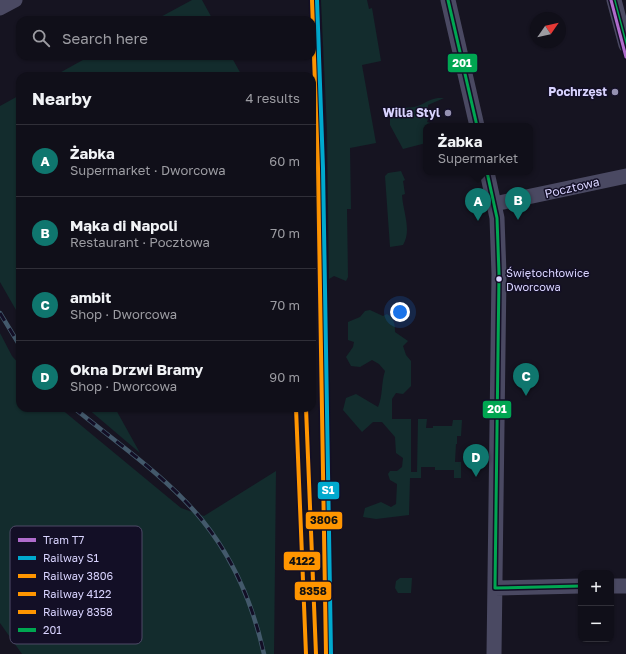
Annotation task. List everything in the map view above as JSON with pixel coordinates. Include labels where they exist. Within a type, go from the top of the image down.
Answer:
[{"type":"street","points":[[0,8],[15,0]]},
{"type":"street","points":[[448,0],[476,123]]},
{"type":"street","points":[[614,0],[626,45]]},
{"type":"street","points":[[488,175],[497,218],[499,274],[494,654]]},
{"type":"street","name":"Pocztowa","points":[[494,204],[626,176]]},
{"type":"street","points":[[495,588],[578,586]]},
{"type":"street","points":[[614,586],[626,586]]},
{"type":"green space","points":[[192,0],[202,0],[211,16],[162,16]]},
{"type":"green space","points":[[321,0],[367,0],[369,9],[372,8],[381,61],[362,65],[376,143],[350,148],[351,209],[347,209],[348,277],[346,281],[334,276],[329,279],[327,130]]},
{"type":"green space","points":[[83,60],[233,60],[240,72],[61,72]]},
{"type":"green space","points":[[16,97],[16,310],[0,282],[0,106]]},
{"type":"green space","points":[[444,98],[428,105],[428,113],[432,120],[428,119],[427,122],[430,123],[423,123],[423,144],[403,149],[390,125],[390,114],[398,108],[410,108],[431,100]]},
{"type":"green space","points":[[401,171],[405,180],[403,181],[405,194],[402,195],[407,233],[403,245],[390,247],[385,176],[388,173]]},
{"type":"green space","points":[[370,310],[383,316],[387,314],[394,322],[395,332],[408,341],[403,346],[406,355],[411,361],[411,386],[403,394],[396,393],[392,399],[392,419],[411,419],[411,472],[417,472],[418,419],[427,419],[426,428],[433,428],[433,426],[452,426],[453,420],[462,420],[461,436],[457,436],[455,462],[461,462],[461,478],[454,478],[454,470],[435,470],[435,467],[421,467],[421,478],[410,478],[409,515],[376,519],[363,517],[365,508],[381,502],[391,507],[396,504],[397,484],[390,480],[388,474],[390,471],[397,471],[402,467],[403,458],[396,453],[395,437],[382,422],[373,422],[362,432],[343,410],[346,398],[356,394],[378,407],[380,403],[385,371],[379,364],[372,360],[360,367],[351,366],[346,357],[353,347],[354,342],[348,340],[348,322],[360,317],[365,311]]},
{"type":"green space","points":[[0,333],[16,360],[16,412],[65,412],[181,508],[204,516],[276,471],[274,654],[22,654],[15,644],[142,644],[142,526],[10,526],[10,637],[0,623]]},
{"type":"green space","points":[[92,412],[117,412],[140,453]]},
{"type":"green space","points":[[400,578],[412,578],[411,593],[398,593],[395,588],[396,581]]},
{"type":"railway","points":[[0,313],[16,339]]},
{"type":"railway","points":[[79,412],[124,447],[173,489],[202,520],[224,550],[241,583],[254,618],[264,654]]},
{"type":"tram line","name":"T7","points":[[611,0],[626,57]]},
{"type":"rail line","name":"3806","points":[[312,0],[313,16]]},
{"type":"rail line","name":"S1","points":[[317,0],[323,168],[331,654]]},
{"type":"rail line","name":"3806","points":[[314,60],[315,72]]},
{"type":"rail line","name":"3806","points":[[316,112],[326,654]]},
{"type":"rail line","name":"4122","points":[[296,412],[306,654]]},
{"type":"rail line","name":"8358","points":[[306,412],[316,654]]},
{"type":"transit line","name":"201","points":[[448,0],[476,123]]},
{"type":"transit line","name":"201","points":[[614,0],[626,45]]},
{"type":"transit line","name":"201","points":[[488,175],[497,218],[499,274],[495,588]]},
{"type":"transit line","name":"201","points":[[495,588],[578,586]]},
{"type":"place","name":"Pochrzęst","points":[[615,92]]},
{"type":"place","name":"Willa Styl","points":[[448,113]]},
{"type":"place","name":"Mąka di Napoli","points":[[518,220]]},
{"type":"place","name":"Żabka","points":[[478,221]]},
{"type":"place","name":"Świętochłowice Dworcowa","points":[[499,279]]},
{"type":"place","name":"ambit","points":[[526,396]]},
{"type":"place","name":"Okna Drzwi Bramy","points":[[476,477]]}]
